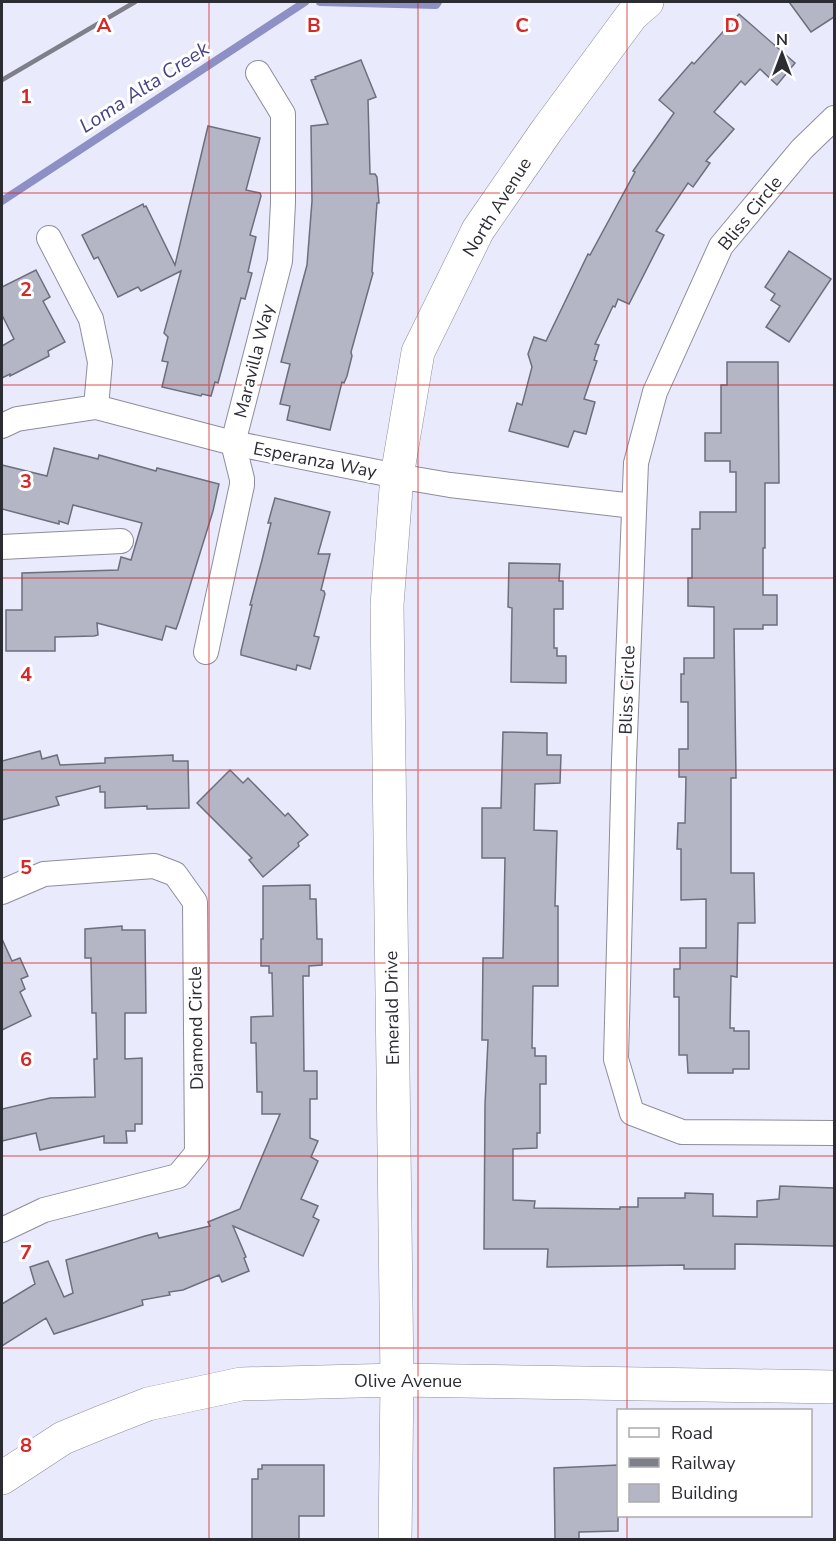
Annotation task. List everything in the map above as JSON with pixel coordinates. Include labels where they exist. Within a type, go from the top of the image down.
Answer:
[{"type":"main road","name":"North Avenue","points":[[396,476],[418,352],[478,230],[547,130],[632,15],[647,2]]},
{"type":"main road","name":"Emerald Drive","points":[[395,1539],[397,1380],[387,605],[396,476]]},
{"type":"main road","name":"Olive Avenue","points":[[2,1478],[63,1438],[148,1404],[241,1384],[397,1380],[834,1387]]},
{"type":"street","name":"Maravilla Way","points":[[206,652],[242,485],[233,443],[280,261],[283,114],[258,73]]},
{"type":"street","name":"Bliss Circle","points":[[834,118],[802,150],[721,246],[655,392],[636,463],[616,1059],[632,1113],[682,1132],[834,1133]]},
{"type":"street","points":[[49,238],[91,319],[100,362],[96,407]]},
{"type":"street","name":"Esperanza Way","points":[[2,426],[17,419],[96,407],[233,443],[396,476],[450,485],[634,506]]},
{"type":"street","points":[[2,547],[121,541]]},
{"type":"street","name":"Diamond Circle","points":[[2,892],[44,874],[154,866],[176,874],[195,902],[197,1153],[178,1176],[44,1210],[2,1230]]},
{"type":"building","points":[[789,2],[834,2],[834,17],[811,32]]},
{"type":"building","points":[[739,14],[795,63],[777,85],[760,69],[745,85],[741,81],[714,112],[734,129],[706,161],[710,163],[693,187],[688,183],[656,231],[664,235],[629,304],[618,299],[595,344],[599,345],[594,360],[597,361],[584,399],[595,402],[586,434],[574,431],[568,447],[509,431],[517,403],[522,405],[532,367],[528,354],[534,337],[546,341],[588,254],[590,255],[635,172],[633,171],[674,113],[659,100]]},
{"type":"building","points":[[361,60],[376,97],[368,100],[370,174],[375,174],[377,177],[379,203],[377,203],[373,273],[351,352],[347,376],[344,383],[342,382],[330,430],[287,420],[290,406],[280,404],[290,364],[281,362],[307,265],[312,201],[311,126],[328,124],[311,80]]},
{"type":"building","points":[[208,126],[260,138],[246,190],[260,193],[261,196],[250,235],[256,237],[248,272],[252,273],[245,299],[241,298],[218,383],[215,382],[211,396],[202,394],[201,396],[162,387],[168,362],[162,361],[168,337],[164,333],[181,271],[141,291],[138,287],[118,297],[98,257],[94,259],[82,235],[143,204],[175,265]]},
{"type":"building","points":[[789,251],[831,279],[789,342],[766,327],[780,306],[771,300],[775,294],[765,287]]},
{"type":"building","points":[[36,270],[50,297],[43,301],[65,342],[48,351],[49,356],[2,378],[2,346],[14,339],[2,315],[2,287]]},
{"type":"building","points":[[727,362],[778,362],[779,483],[765,483],[765,548],[763,548],[763,595],[777,595],[777,625],[763,625],[763,629],[734,629],[736,778],[731,778],[731,873],[754,873],[755,923],[738,923],[737,977],[731,976],[730,1028],[734,1028],[734,1031],[749,1031],[749,1069],[733,1069],[733,1073],[688,1073],[687,1055],[679,1055],[679,997],[674,997],[674,969],[680,969],[680,948],[706,948],[706,899],[681,900],[681,849],[677,849],[678,823],[685,823],[686,777],[679,777],[679,749],[688,749],[688,702],[681,702],[681,674],[684,674],[684,658],[714,658],[714,607],[688,606],[688,578],[692,578],[692,529],[700,529],[700,512],[736,512],[736,472],[730,472],[730,461],[705,461],[705,433],[721,433],[721,385],[727,385]]},
{"type":"building","points":[[54,448],[98,459],[99,455],[156,471],[157,468],[219,484],[213,511],[179,621],[176,629],[166,626],[162,640],[97,623],[98,635],[55,637],[55,651],[6,651],[6,610],[22,610],[22,573],[118,570],[121,557],[131,560],[142,523],[73,505],[68,524],[59,521],[59,524],[2,509],[2,465],[47,476]]},
{"type":"building","points":[[275,498],[330,512],[318,554],[330,554],[321,590],[325,594],[314,636],[319,637],[310,669],[297,665],[296,670],[241,655]]},
{"type":"building","points":[[509,563],[560,564],[559,581],[563,581],[563,609],[554,609],[554,648],[557,648],[557,656],[566,656],[566,683],[511,682],[512,608],[508,607]]},
{"type":"building","points":[[503,732],[547,733],[547,755],[561,755],[560,783],[535,784],[534,830],[557,831],[555,906],[558,906],[558,986],[533,986],[532,1048],[535,1048],[535,1056],[546,1056],[546,1084],[540,1084],[540,1133],[537,1133],[537,1148],[513,1149],[513,1200],[535,1201],[534,1208],[620,1209],[620,1207],[638,1207],[638,1198],[685,1198],[685,1193],[713,1194],[713,1216],[757,1217],[757,1201],[779,1199],[780,1186],[834,1188],[834,1246],[735,1244],[735,1269],[684,1269],[684,1265],[547,1267],[548,1249],[484,1249],[488,1040],[482,1040],[483,958],[503,958],[505,858],[482,858],[482,808],[501,808]]},
{"type":"building","points":[[40,751],[42,759],[57,755],[60,765],[105,763],[105,758],[173,755],[173,761],[188,761],[189,808],[147,809],[147,806],[105,808],[105,792],[100,792],[100,786],[56,797],[59,805],[2,820],[2,761]]},
{"type":"building","points":[[230,770],[243,783],[248,778],[285,816],[288,813],[308,835],[298,843],[299,846],[263,877],[249,860],[252,858],[197,803]]},
{"type":"building","points":[[310,885],[310,899],[316,899],[317,939],[322,939],[322,965],[309,966],[309,976],[303,976],[304,1071],[317,1071],[317,1099],[310,1099],[310,1138],[318,1141],[311,1157],[318,1161],[301,1199],[318,1206],[313,1217],[319,1220],[303,1256],[233,1226],[246,1257],[244,1258],[249,1271],[222,1282],[219,1275],[183,1290],[169,1292],[170,1295],[142,1300],[143,1305],[54,1334],[46,1318],[2,1346],[2,1304],[35,1284],[30,1267],[48,1261],[64,1297],[73,1293],[66,1260],[157,1233],[159,1238],[210,1226],[208,1222],[240,1209],[280,1114],[262,1114],[262,1092],[257,1092],[256,1043],[251,1043],[251,1017],[273,1016],[272,973],[269,973],[269,966],[261,966],[263,886]]},
{"type":"building","points":[[122,926],[122,930],[145,930],[146,1013],[125,1013],[125,1059],[142,1058],[142,1124],[135,1124],[135,1131],[126,1131],[127,1143],[104,1143],[104,1136],[40,1150],[36,1133],[2,1141],[2,1109],[50,1098],[95,1097],[96,1013],[92,1013],[91,958],[85,958],[85,929]]},
{"type":"building","points":[[2,939],[12,961],[20,958],[28,976],[21,979],[25,989],[20,992],[31,1016],[2,1030]]},
{"type":"building","points":[[262,1465],[324,1465],[324,1516],[299,1516],[299,1539],[252,1539],[252,1479],[258,1479],[258,1469],[262,1469]]},
{"type":"building","points":[[617,1465],[618,1531],[579,1532],[579,1539],[555,1539],[554,1468]]},
{"type":"waterway","name":"Loma Alta Creek","points":[[2,201],[305,2]]},
{"type":"waterway","name":"Loma Alta Creek","points":[[320,2],[436,5],[438,2]]},
{"type":"railway","points":[[2,80],[135,2]]}]
